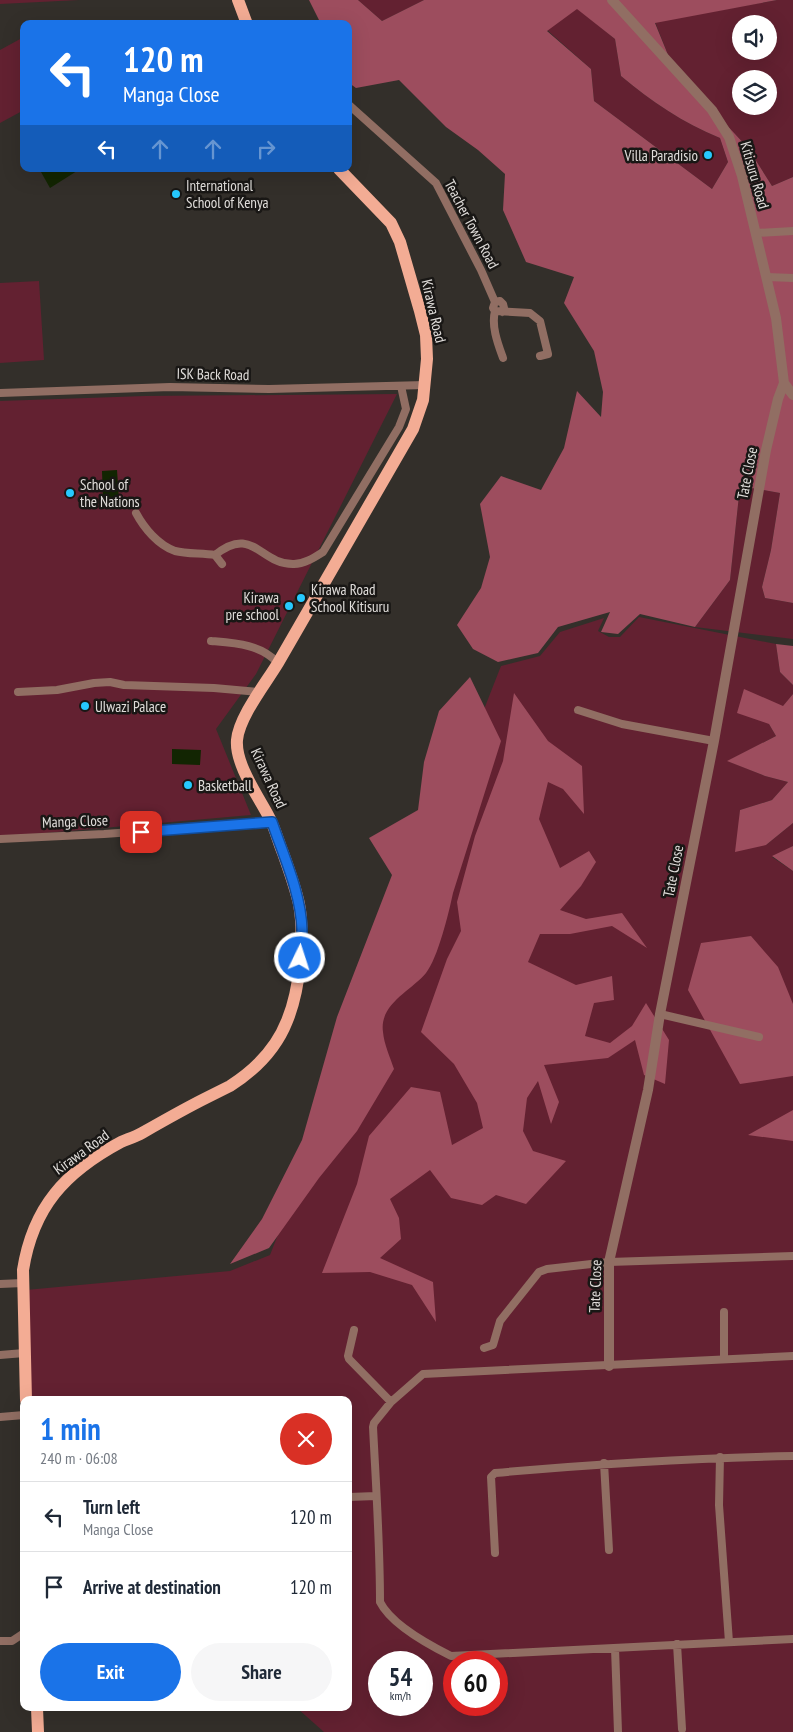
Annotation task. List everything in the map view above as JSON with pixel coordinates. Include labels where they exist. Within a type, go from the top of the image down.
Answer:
[{"type":"main road","points":[[238,0],[246,20]]},
{"type":"main road","name":"Kirawa Road","points":[[26,1396],[23,1283],[26,1251],[33,1229],[53,1194],[68,1178],[121,1142],[140,1134],[230,1086],[253,1068],[268,1055],[279,1039],[288,1020],[294,997],[299,971],[302,930],[295,889],[272,822],[243,767],[237,750],[240,727],[406,442],[418,415],[425,385],[427,359],[426,335],[400,242],[391,224],[342,172]]},
{"type":"main road","points":[[37,1711],[38,1732]]},
{"type":"street","name":"Kitisuru Road","points":[[612,0],[712,110],[729,137],[737,157],[767,277],[776,318],[784,383],[793,395]]},
{"type":"street","name":"Teacher Town Road","points":[[352,108],[436,183],[481,270],[495,302],[500,301],[503,304],[504,308],[499,312]]},
{"type":"street","points":[[756,233],[793,231]]},
{"type":"street","points":[[767,277],[793,278]]},
{"type":"street","points":[[503,358],[496,335],[494,316],[499,312],[530,313],[540,321],[548,354],[540,356]]},
{"type":"street","name":"Tate Close","points":[[609,1366],[609,1262],[648,1090],[660,1014],[714,741],[766,450],[784,383]]},
{"type":"street","name":"ISK Back Road","points":[[0,393],[170,387],[269,389],[425,385]]},
{"type":"street","points":[[136,513],[143,526],[164,546],[176,551],[215,554],[225,546],[239,542],[256,547],[276,560],[294,564],[310,560],[323,552],[399,427],[406,409],[401,386]]},
{"type":"street","points":[[215,554],[222,564]]},
{"type":"street","points":[[211,641],[252,647],[269,654],[278,663]]},
{"type":"street","points":[[18,692],[56,690],[110,682],[124,685],[214,688],[259,692]]},
{"type":"street","points":[[578,710],[622,724],[714,741]]},
{"type":"street","name":"Manga Close","points":[[0,839],[272,822]]},
{"type":"street","points":[[660,1014],[759,1037]]},
{"type":"street","points":[[484,1348],[493,1345],[500,1321],[539,1272],[547,1269],[609,1262],[793,1256]]},
{"type":"street","points":[[0,1284],[23,1283]]},
{"type":"street","points":[[724,1312],[724,1359]]},
{"type":"street","points":[[354,1330],[348,1356],[391,1402]]},
{"type":"street","points":[[0,1355],[24,1353]]},
{"type":"street","points":[[793,1356],[423,1374],[391,1402],[374,1423],[373,1427],[379,1532],[380,1602],[384,1610],[415,1636],[451,1656],[793,1639]]},
{"type":"street","points":[[0,1417],[20,1415]]},
{"type":"street","points":[[495,1553],[491,1477],[493,1474],[604,1463],[720,1457],[793,1456]]},
{"type":"street","points":[[720,1457],[719,1505],[729,1642]]},
{"type":"street","points":[[604,1463],[609,1550]]},
{"type":"street","points":[[352,1497],[376,1496]]},
{"type":"street","points":[[0,1641],[12,1641],[20,1636]]},
{"type":"street","points":[[677,1644],[682,1729]]},
{"type":"street","points":[[615,1648],[618,1732]]},
{"type":"shaded area","points":[[0,0],[79,0],[0,4]]},
{"type":"shaded area","points":[[309,0],[358,0],[382,21],[424,0],[777,0],[655,23],[673,67],[748,148],[772,186],[793,177],[793,603],[765,598],[762,587],[771,550],[780,493],[740,486],[730,580],[695,627],[640,614],[618,634],[601,632],[610,612],[558,627],[538,653],[498,662],[473,649],[457,625],[481,588],[490,557],[480,504],[501,476],[541,490],[564,448],[577,391],[601,417],[603,392],[594,351],[564,303],[574,277],[526,262],[503,210],[505,174],[478,150],[446,127],[399,80],[356,88],[352,85],[352,20],[319,20]],"holes":[[[577,9],[615,39],[621,76],[668,111],[693,126],[720,138],[728,162],[712,189],[594,101],[591,69],[547,31]]]},
{"type":"shaded area","points":[[358,0],[424,0],[382,21]]},
{"type":"shaded area","points":[[777,0],[793,0],[793,177],[772,186],[748,148],[673,67],[655,22]]},
{"type":"shaded area","points":[[577,8],[615,39],[621,76],[668,111],[693,126],[720,138],[728,162],[712,189],[594,101],[591,69],[547,30]]},
{"type":"shaded area","points":[[20,39],[20,112],[0,123],[0,50]]},
{"type":"shaded area","points":[[41,172],[75,172],[50,188]]},
{"type":"shaded area","points":[[39,281],[44,360],[0,363],[0,283]]},
{"type":"shaded area","points":[[397,394],[256,674],[216,729],[251,815],[0,837],[0,401],[145,396]]},
{"type":"shaded area","points":[[117,470],[119,499],[103,500],[102,471]]},
{"type":"shaded area","points":[[740,486],[780,493],[771,550],[762,587],[765,598],[793,603],[793,639],[695,627],[730,580]]},
{"type":"shaded area","points":[[639,617],[776,644],[780,672],[793,685],[793,694],[769,724],[776,736],[728,761],[765,776],[788,782],[772,800],[740,810],[739,827],[766,845],[793,823],[793,846],[772,857],[793,871],[793,1732],[324,1732],[300,1711],[352,1711],[352,1396],[30,1396],[26,1290],[230,1271],[270,1255],[501,666],[540,656],[560,632],[604,618],[598,631],[609,637],[620,637]]},
{"type":"shaded area","points":[[776,644],[793,646],[793,685],[780,672]]},
{"type":"shaded area","points":[[470,677],[501,741],[435,957],[420,980],[391,1006],[383,1022],[385,1041],[394,1069],[357,1131],[319,1178],[269,1248],[230,1264],[262,1219],[302,1140],[337,1017],[392,875],[369,838],[418,810],[424,762],[439,711]]},
{"type":"shaded area","points":[[744,689],[783,706],[793,694],[793,823],[766,845],[735,852],[740,810],[772,800],[788,782],[765,776],[727,761],[776,736],[769,724],[737,713]]},
{"type":"shaded area","points":[[514,693],[548,741],[582,766],[584,814],[563,789],[548,782],[539,819],[560,868],[589,851],[596,862],[581,886],[560,910],[586,919],[622,913],[647,948],[612,926],[570,934],[540,934],[528,962],[576,985],[612,976],[614,1000],[594,1003],[585,1036],[610,1043],[632,1026],[646,1003],[669,1040],[665,1084],[644,1075],[635,1040],[608,1058],[544,1065],[559,1102],[551,1124],[538,1081],[527,1098],[523,1131],[533,1151],[566,1161],[526,1204],[496,1195],[482,1205],[451,1198],[430,1170],[390,1199],[399,1218],[401,1239],[380,1258],[433,1282],[436,1322],[412,1285],[370,1272],[322,1273],[357,1184],[369,1136],[411,1087],[440,1092],[452,1145],[483,1128],[477,1103],[454,1064],[421,1032],[447,959],[461,931],[457,902],[475,836],[503,761]]},
{"type":"shaded area","points":[[172,749],[201,750],[200,765],[172,764]]},
{"type":"shaded area","points":[[793,846],[793,871],[772,856]]},
{"type":"shaded area","points":[[751,936],[778,967],[793,1004],[793,1076],[740,1084],[688,990],[701,943]]},
{"type":"shaded area","points":[[793,1110],[793,1141],[748,1135]]},
{"type":"place","name":"Villa Paradisio","points":[[708,155]]},
{"type":"place","name":"International School of Kenya","points":[[176,194]]},
{"type":"place","name":"School of the Nations","points":[[70,493]]},
{"type":"place","name":"Kirawa Road School Kitisuru","points":[[301,598]]},
{"type":"place","name":"Kirawa pre school","points":[[289,606]]},
{"type":"place","name":"Ulwazi Palace","points":[[85,706]]},
{"type":"place","name":"Basketball","points":[[188,785]]},
{"type":"route","points":[[141,832],[272,822],[299,905],[302,930],[300,958]]}]
